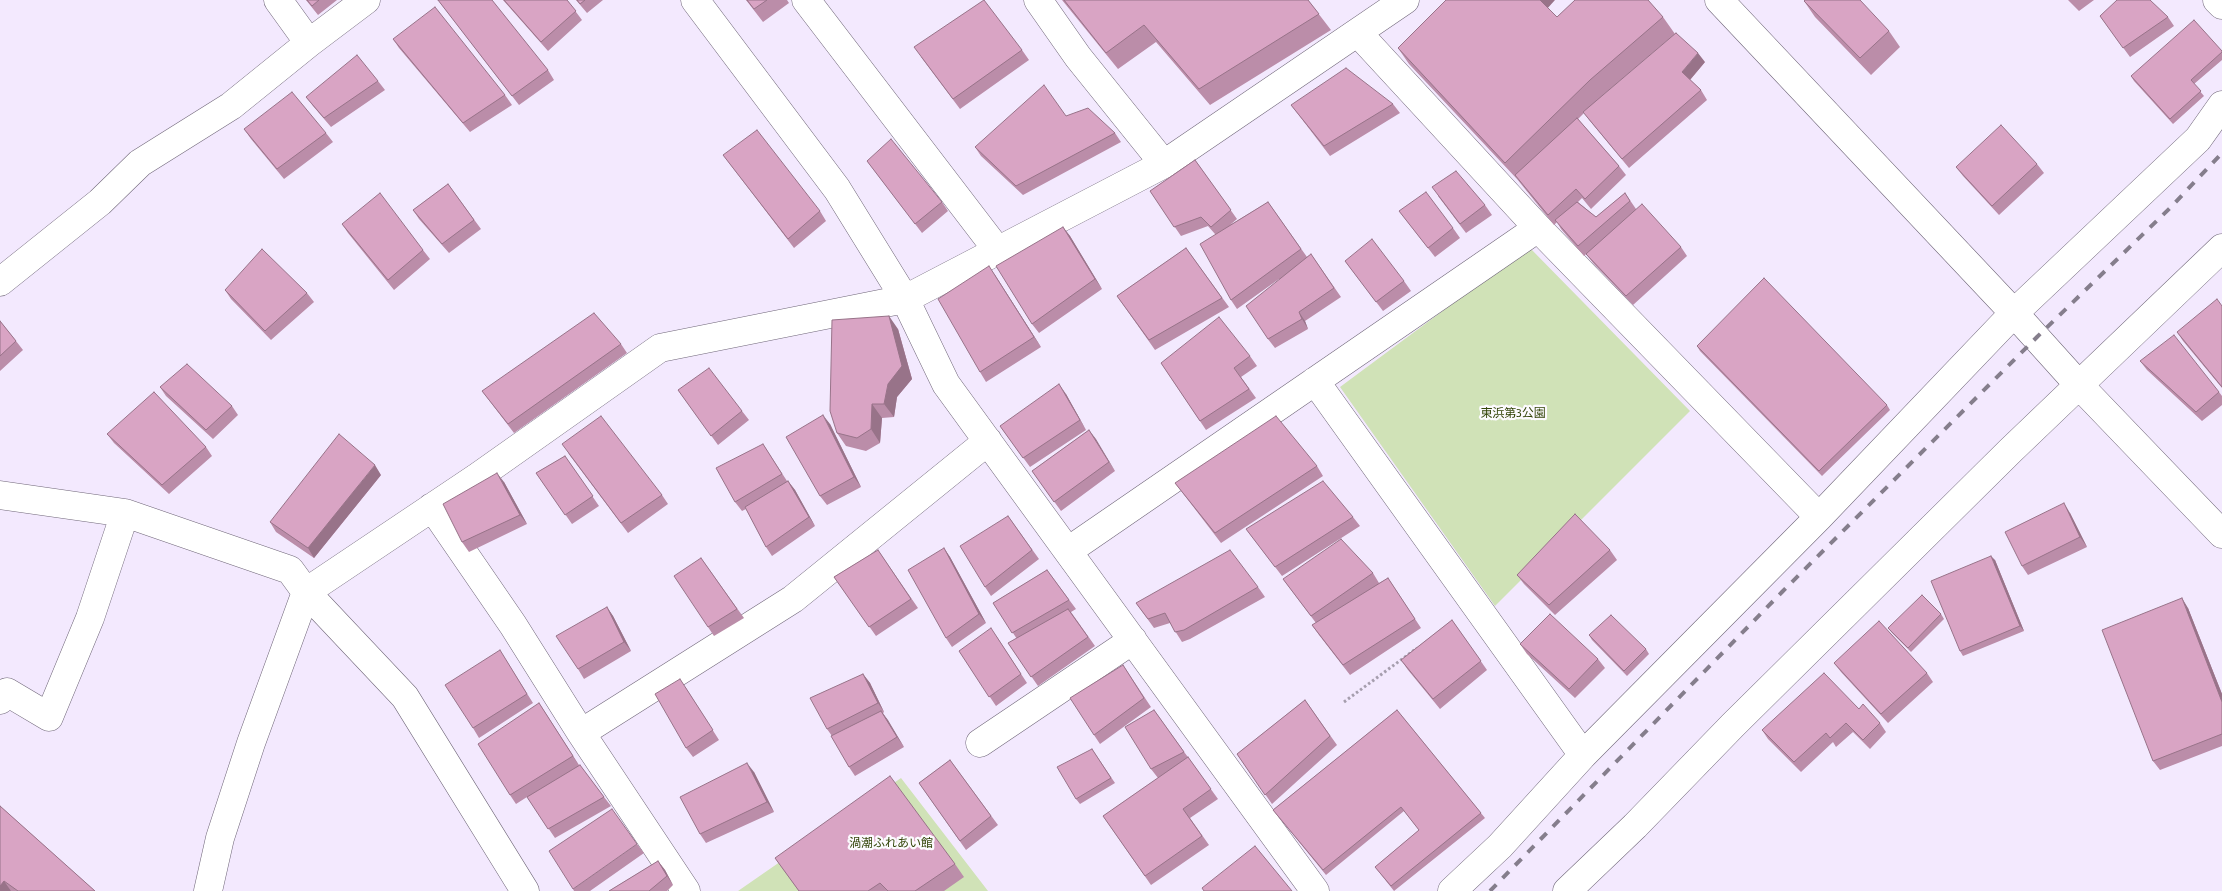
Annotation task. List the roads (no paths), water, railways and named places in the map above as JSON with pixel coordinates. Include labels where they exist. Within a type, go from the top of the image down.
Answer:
[{"type":"street","points":[[278,0],[309,43]]},
{"type":"street","points":[[0,282],[100,202],[140,163],[230,106],[366,0]]},
{"type":"street","points":[[695,0],[837,189],[905,299],[946,384],[1315,891]]},
{"type":"street","points":[[806,0],[998,251]]},
{"type":"street","points":[[1038,0],[1078,57],[1164,164]]},
{"type":"street","points":[[208,891],[220,838],[231,803],[306,592],[432,507],[660,348],[905,299],[1164,164],[1405,0]]},
{"type":"street","points":[[1719,0],[2014,313],[2078,384],[2222,534]]},
{"type":"street","points":[[2218,0],[2222,5]]},
{"type":"street","points":[[1358,33],[1538,228],[1820,517]]},
{"type":"street","points":[[1452,891],[1500,846],[1583,755],[1820,517],[2014,313],[2198,139],[2222,105]]},
{"type":"street","points":[[1068,551],[1538,228]]},
{"type":"street","points":[[1567,891],[1635,826],[1733,725],[2078,384],[2222,248]]},
{"type":"street","points":[[1316,381],[1583,755]]},
{"type":"street","points":[[581,732],[792,599],[988,441]]},
{"type":"street","points":[[0,495],[125,513],[290,570],[306,592],[404,697],[525,891]]},
{"type":"street","points":[[432,507],[514,625],[581,732],[686,891]]},
{"type":"street","points":[[0,700],[7,692],[48,717],[90,618],[125,513]]},
{"type":"street","points":[[980,743],[1133,640]]},
{"type":"railway","points":[[1490,891],[1782,592],[2037,337],[2170,208],[2222,153]]},
{"type":"park label","name":"東浜第3公園","points":[[1513,413]]},
{"type":"park label","name":"渦潮ふれあい館","points":[[891,843]]}]
